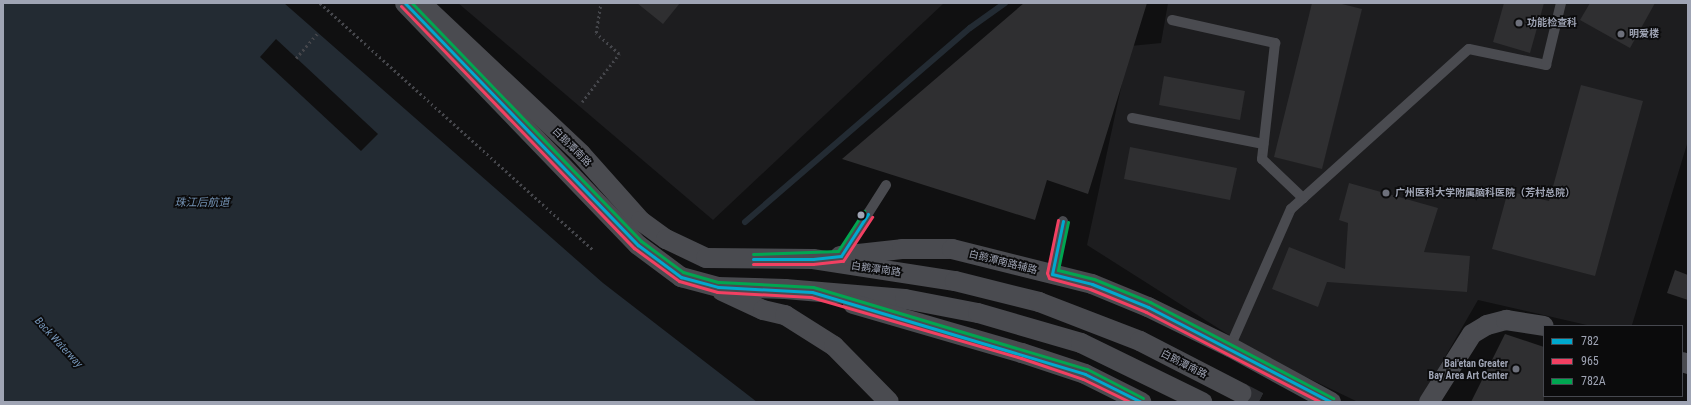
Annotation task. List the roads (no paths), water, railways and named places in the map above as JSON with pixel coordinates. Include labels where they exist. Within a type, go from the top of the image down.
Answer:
[{"type":"street","name":"白鹅潭南路","points":[[405,3],[638,245],[681,277],[709,285],[905,300],[978,313],[1081,344],[1202,402]]},
{"type":"street","name":"白鹅潭南路","points":[[421,3],[581,154],[640,221],[666,239],[706,258],[813,260],[955,280],[1039,302],[1140,341],[1241,393]]},
{"type":"street","name":"白鹅潭南路辅路","points":[[813,260],[902,249],[952,249],[1092,284],[1134,301],[1230,347],[1331,402]]},
{"type":"street","points":[[709,285],[763,310],[785,315],[834,346],[889,402]]},
{"type":"street","points":[[812,292],[1022,353],[1085,374],[1141,402]]},
{"type":"street","points":[[1429,402],[1472,334],[1488,325],[1506,320],[1543,326]]},
{"type":"lane","points":[[1230,347],[1291,209],[1469,49],[1546,65],[1561,3]]},
{"type":"lane","points":[[1172,20],[1275,43],[1262,159],[1303,198]]},
{"type":"lane","points":[[1132,118],[1263,144]]},
{"type":"lane","points":[[841,256],[886,185]]},
{"type":"lane","points":[[1052,274],[1063,221]]},
{"type":"water","name":"珠江后航道","points":[[3,3],[284,3],[603,283],[757,402],[3,402]]},
{"type":"waterway","points":[[745,222],[970,28],[1005,3]]},
{"type":"tunnel","points":[[1241,393],[1259,402]]},
{"type":"place","name":"功能检查科","points":[[1519,23]]},
{"type":"place","name":"明爱楼","points":[[1621,34]]},
{"type":"place","name":"广州医科大学附属脑科医院（芳村总院）","points":[[1386,193]]},
{"type":"place","name":"Bai'etan Greater Bay Area Art Center","points":[[1516,369]]},
{"type":"water label","name":"Back Waterway","points":[[58,343]]}]
